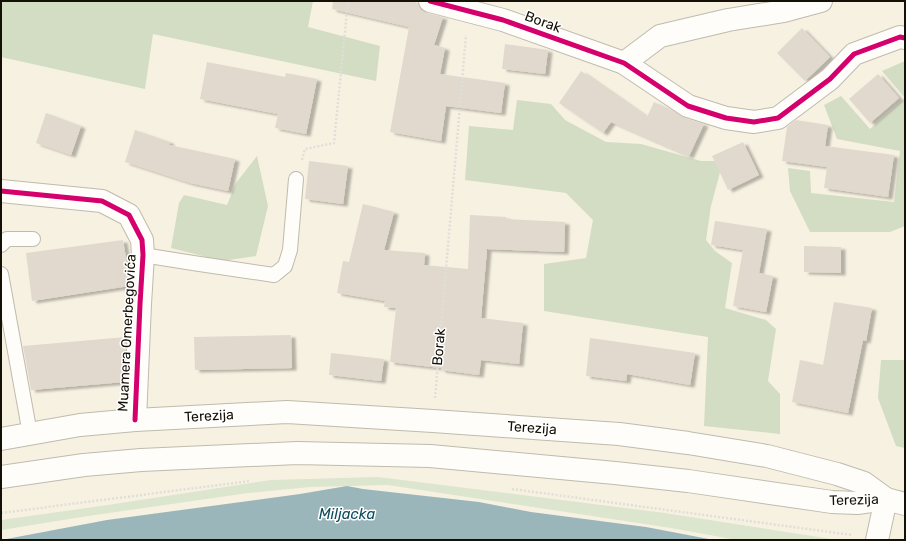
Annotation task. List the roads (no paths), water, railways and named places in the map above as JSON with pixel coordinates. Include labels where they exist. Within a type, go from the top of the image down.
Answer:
[{"type":"main road","name":"Borak","points":[[430,1],[503,20],[624,63],[688,106],[726,118],[754,122],[778,118],[830,79],[854,54],[900,37],[905,38]]},
{"type":"main road","points":[[624,63],[660,36],[728,20],[784,11],[822,1]]},
{"type":"main road","name":"Muamera Omerbegovića","points":[[1,191],[102,201],[129,215],[142,240],[144,255],[135,420]]},
{"type":"main road","name":"Terezija","points":[[1,439],[80,425],[135,420],[287,412],[619,434],[767,456],[837,474],[864,483],[895,502]]},
{"type":"main road","name":"Terezija","points":[[1,477],[84,465],[141,460],[298,452],[430,456],[688,481],[832,502],[895,502]]},
{"type":"main road","points":[[877,540],[895,502]]},
{"type":"lane","points":[[144,255],[274,274],[285,266],[290,250],[296,180]]},
{"type":"lane","points":[[1,245],[7,238],[33,239]]},
{"type":"lane","points":[[1,274],[30,434]]},
{"type":"water","name":"Miljacka","points":[[347,486],[479,502],[531,512],[646,527],[714,540],[1,540],[107,520],[300,494]]}]
